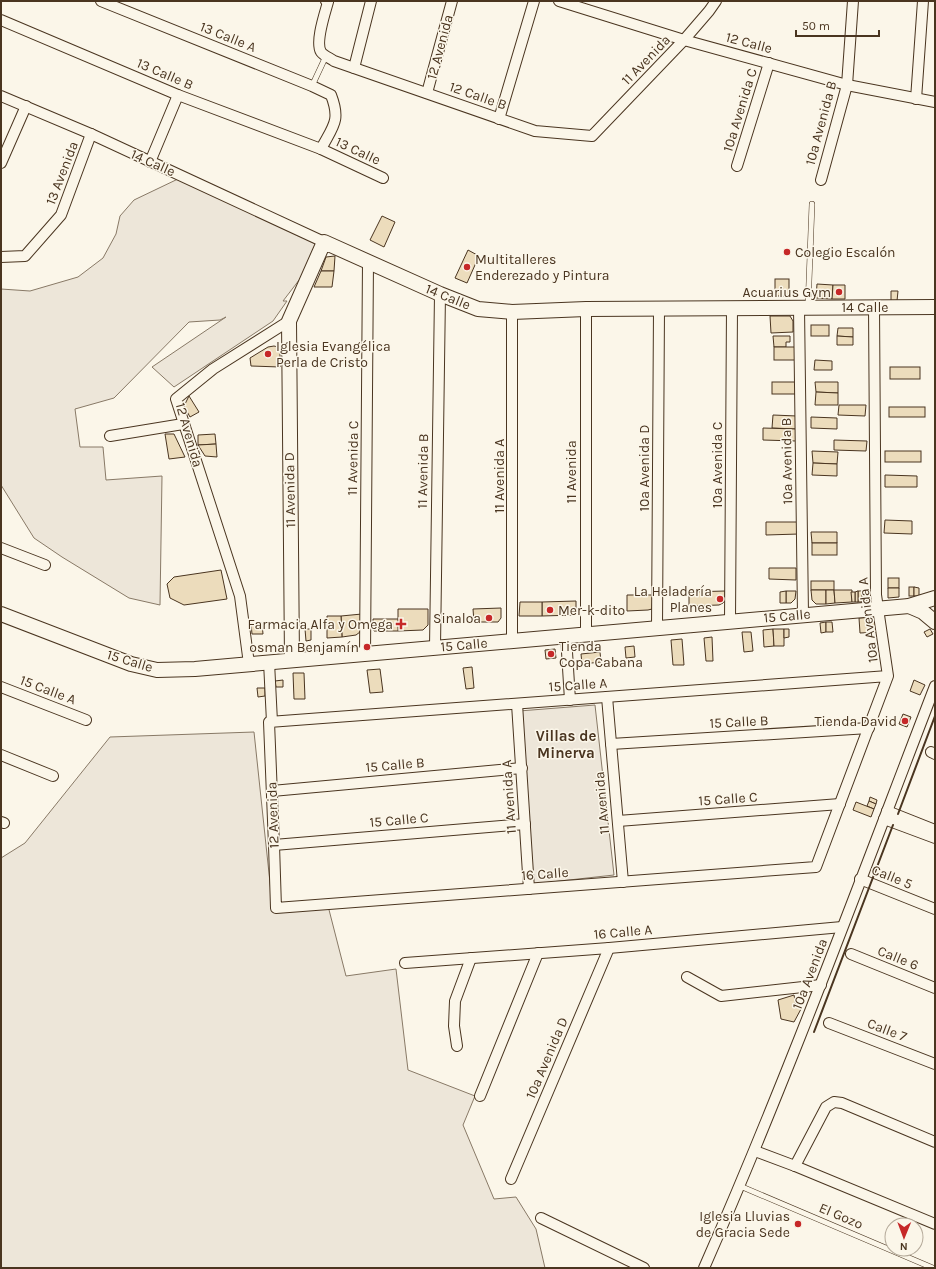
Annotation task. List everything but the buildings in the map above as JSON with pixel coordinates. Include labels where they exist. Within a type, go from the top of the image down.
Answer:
[{"type":"street","name":"13 Calle A","points":[[101,1],[331,95],[336,109],[336,119],[321,149]]},
{"type":"street","points":[[326,56],[321,52],[318,44],[327,1]]},
{"type":"street","points":[[354,68],[372,1]]},
{"type":"street","name":"12 Avenida","points":[[427,93],[452,1]]},
{"type":"street","points":[[499,119],[534,1]]},
{"type":"street","name":"12 Calle","points":[[559,1],[684,40],[847,85],[935,102]]},
{"type":"street","name":"11 Avenida","points":[[592,136],[684,40],[716,1]]},
{"type":"street","name":"10a Avenida B","points":[[821,180],[847,85],[853,1]]},
{"type":"street","points":[[916,99],[923,1]]},
{"type":"street","name":"13 Calle B","points":[[1,20],[178,95],[321,149]]},
{"type":"street","name":"12 Calle B","points":[[326,56],[354,68],[535,131],[592,136]]},
{"type":"street","name":"10a Avenida C","points":[[737,166],[769,63]]},
{"type":"street","points":[[150,162],[178,95]]},
{"type":"street","name":"14 Calle","points":[[1,96],[91,134],[368,262],[478,309],[512,312],[586,309],[935,307]]},
{"type":"street","points":[[1,163],[26,106]]},
{"type":"street","name":"13 Avenida","points":[[1,258],[25,256],[61,215],[91,134]]},
{"type":"street","name":"13 Calle","points":[[321,149],[383,178]]},
{"type":"street","points":[[288,321],[324,242]]},
{"type":"street","name":"11 Avenida C","points":[[365,654],[368,262]]},
{"type":"street","name":"11 Avenida B","points":[[435,648],[440,294]]},
{"type":"street","name":"10a Avenida B","points":[[803,615],[804,307]]},
{"type":"street","name":"10a Avenida A","points":[[816,867],[888,676],[876,595],[874,307]]},
{"type":"street","name":"10a Avenida C","points":[[730,621],[732,308]]},
{"type":"street","name":"11 Avenida","points":[[586,309],[586,634]]},
{"type":"street","name":"10a Avenida D","points":[[658,628],[659,309]]},
{"type":"street","name":"11 Avenida A","points":[[512,312],[512,641]]},
{"type":"street","name":"12 Avenida","points":[[248,664],[240,596],[176,399],[213,369],[288,321]]},
{"type":"street","name":"11 Avenida D","points":[[288,321],[292,660]]},
{"type":"street","points":[[110,436],[183,424]]},
{"type":"street","points":[[1,548],[45,565]]},
{"type":"street","name":"15 Calle","points":[[1,614],[131,664],[158,670],[195,669],[908,606],[935,598]]},
{"type":"street","points":[[908,606],[923,612],[935,622]]},
{"type":"street","points":[[566,636],[570,700]]},
{"type":"street","name":"12 Avenida","points":[[269,662],[276,908]]},
{"type":"street","name":"15 Calle A","points":[[270,722],[888,676]]},
{"type":"street","name":"10a Avenida","points":[[704,1268],[755,1151],[821,985],[860,879],[935,686]]},
{"type":"street","name":"15 Calle A","points":[[1,687],[86,720]]},
{"type":"street","name":"11 Avenida","points":[[607,697],[623,882]]},
{"type":"street","name":"11 Avenida A","points":[[517,704],[529,889]]},
{"type":"street","name":"15 Calle B","points":[[611,744],[869,728]]},
{"type":"street","points":[[1,755],[53,776]]},
{"type":"street","name":"15 Calle B","points":[[272,791],[522,768]]},
{"type":"street","name":"15 Calle C","points":[[618,821],[840,804]]},
{"type":"street","points":[[885,815],[935,830]]},
{"type":"street","points":[[885,815],[935,838]]},
{"type":"street","name":"15 Calle C","points":[[274,845],[525,824]]},
{"type":"street","name":"16 Calle","points":[[276,908],[816,867]]},
{"type":"street","name":"Calle 5","points":[[860,879],[935,909]]},
{"type":"street","name":"16 Calle A","points":[[405,963],[609,948],[842,927]]},
{"type":"street","name":"10a Avenida D","points":[[511,1179],[609,948]]},
{"type":"street","points":[[480,1096],[538,953]]},
{"type":"street","name":"Calle 6","points":[[851,954],[935,988]]},
{"type":"street","points":[[457,1046],[454,1026],[455,1001],[471,958]]},
{"type":"street","points":[[687,977],[721,996],[821,985]]},
{"type":"street","name":"Calle 7","points":[[829,1023],[935,1064]]},
{"type":"street","points":[[795,1166],[826,1107],[834,1102],[842,1103],[935,1142]]},
{"type":"street","points":[[755,1151],[935,1224]]},
{"type":"street","points":[[541,1218],[644,1268]]},
{"type":"lane","points":[[312,86],[326,56]]},
{"type":"lane","points":[[804,307],[812,204]]},
{"type":"lane","name":"El Gozo","points":[[740,1186],[933,1268]]},
{"type":"shaded area","points":[[180,178],[316,242],[316,258],[283,301],[287,301],[273,321],[174,387],[152,367],[226,317],[220,320],[189,322],[114,398],[75,409],[80,447],[103,447],[106,480],[162,476],[160,605],[129,598],[34,538],[1,485],[1,289],[30,291],[78,277],[103,258],[116,234],[120,216],[134,200]]},
{"type":"shaded area","points":[[595,705],[614,875],[533,884],[519,711]]},
{"type":"shaded area","points":[[254,732],[273,911],[327,902],[346,976],[396,969],[408,1070],[475,1096],[463,1125],[494,1199],[516,1197],[536,1229],[545,1268],[1,1268],[1,858],[25,843],[110,737]]},
{"type":"wall","points":[[898,814],[935,716]]},
{"type":"wall","points":[[814,1032],[893,825]]},
{"type":"place","name":"Colegio Escalón","points":[[787,252]]},
{"type":"place","name":"Multitalleres Enderezado y Pintura","points":[[467,267]]},
{"type":"place","name":"Acuarius Gym","points":[[839,292]]},
{"type":"place","name":"Iglesia Evangélica Perla de Cristo","points":[[268,354]]},
{"type":"place","name":"La Heladería Planes","points":[[720,599]]},
{"type":"place","name":"Mer-k-dito","points":[[550,610]]},
{"type":"place","name":"Sinaloa","points":[[489,618]]},
{"type":"place","name":"Farmacia Alfa y Omega","points":[[401,624]]},
{"type":"place","name":"osman Benjamín","points":[[367,647]]},
{"type":"place","name":"Tienda Copa Cabana","points":[[551,654]]},
{"type":"place","name":"Tienda David","points":[[905,721]]},
{"type":"place","name":"Iglesia Lluvias de Gracia Sede","points":[[798,1224]]},
{"type":"district","name":"Villas de Minerva","points":[[566,744]]}]
